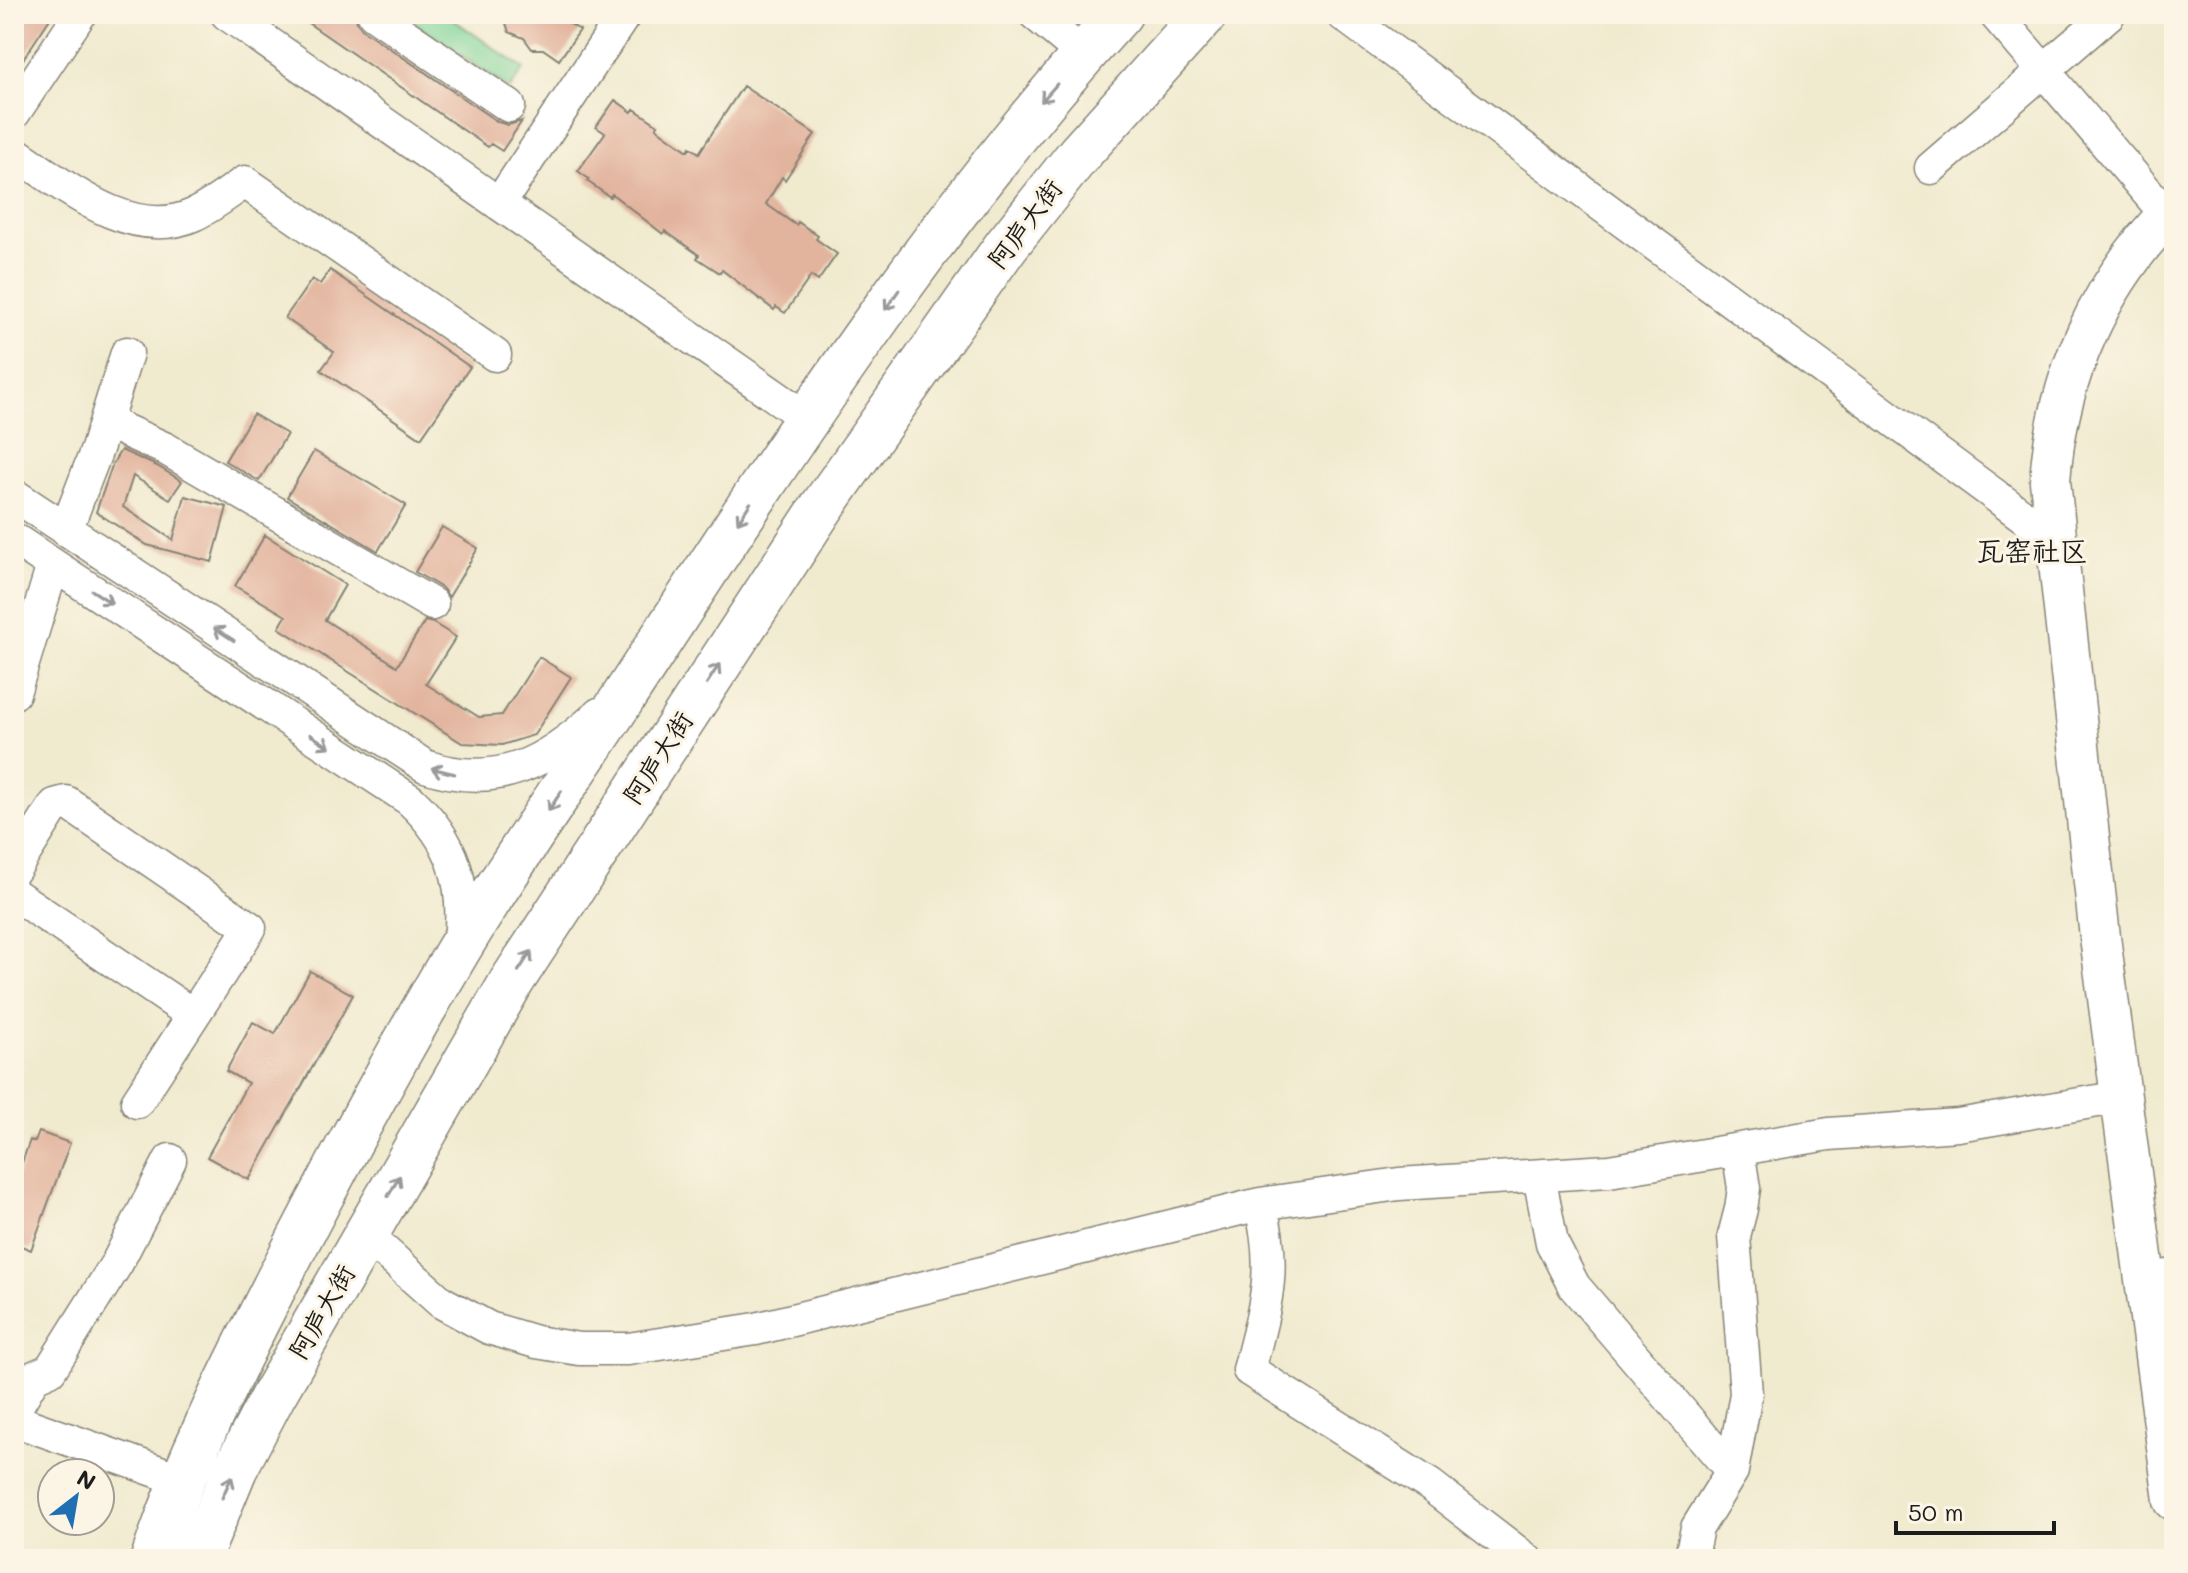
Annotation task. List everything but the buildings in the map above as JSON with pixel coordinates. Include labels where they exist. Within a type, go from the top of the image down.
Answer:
[{"type":"highway","points":[[153,1559],[182,1480],[254,1328],[316,1206],[459,949],[808,419],[956,209],[1031,114],[1120,14]]},
{"type":"highway","name":"阿庐大街","points":[[198,1559],[235,1469],[273,1396],[512,981],[822,507],[1006,246],[1097,133],[1205,14]]},
{"type":"main road","points":[[2172,217],[2144,241],[2108,291],[2079,349],[2052,448],[2050,481],[2100,937],[2121,1097],[2159,1277],[2174,1500]]},
{"type":"main road","points":[[2172,217],[2128,286],[2092,354],[2072,417],[2065,480],[2114,936],[2174,1391]]},
{"type":"street","points":[[14,113],[80,14]]},
{"type":"street","points":[[227,14],[808,419]]},
{"type":"street","points":[[374,14],[509,106]]},
{"type":"street","points":[[499,204],[625,14]]},
{"type":"street","points":[[1035,14],[1083,54]]},
{"type":"street","points":[[1342,14],[2057,541]]},
{"type":"street","points":[[1995,14],[2172,217]]},
{"type":"street","points":[[1931,168],[2109,14]]},
{"type":"street","points":[[14,152],[100,210],[132,219],[179,220],[245,182],[495,355]]},
{"type":"street","points":[[66,530],[106,422],[127,353]]},
{"type":"street","points":[[106,422],[166,449],[432,604]]},
{"type":"street","points":[[14,495],[425,766],[441,771],[457,775],[491,775],[523,767],[574,737],[631,685]]},
{"type":"street","points":[[14,539],[410,800],[444,840],[458,874],[463,910],[459,949]]},
{"type":"street","points":[[14,693],[53,565]]},
{"type":"street","points":[[14,870],[55,805],[66,802],[250,928],[137,1102]]},
{"type":"street","points":[[14,894],[193,1015]]},
{"type":"street","points":[[366,1235],[441,1302],[489,1328],[565,1347],[628,1349],[756,1329],[1260,1204],[1399,1184],[1609,1171],[1872,1129],[1958,1125],[2121,1097]]},
{"type":"street","points":[[1691,1557],[1697,1528],[1732,1471],[1746,1394],[1734,1236],[1744,1188],[1738,1150]]},
{"type":"street","points":[[14,1411],[34,1377],[50,1370],[117,1263],[170,1160]]},
{"type":"street","points":[[1539,1176],[1552,1243],[1574,1286],[1732,1471]]},
{"type":"street","points":[[1260,1204],[1269,1245],[1269,1288],[1249,1370],[1430,1485],[1526,1559]]},
{"type":"street","points":[[14,1420],[182,1480]]},
{"type":"green space","points":[[401,14],[445,14],[524,69],[510,89]]},
{"type":"district","name":"瓦窑社区","points":[[2032,551]]}]
